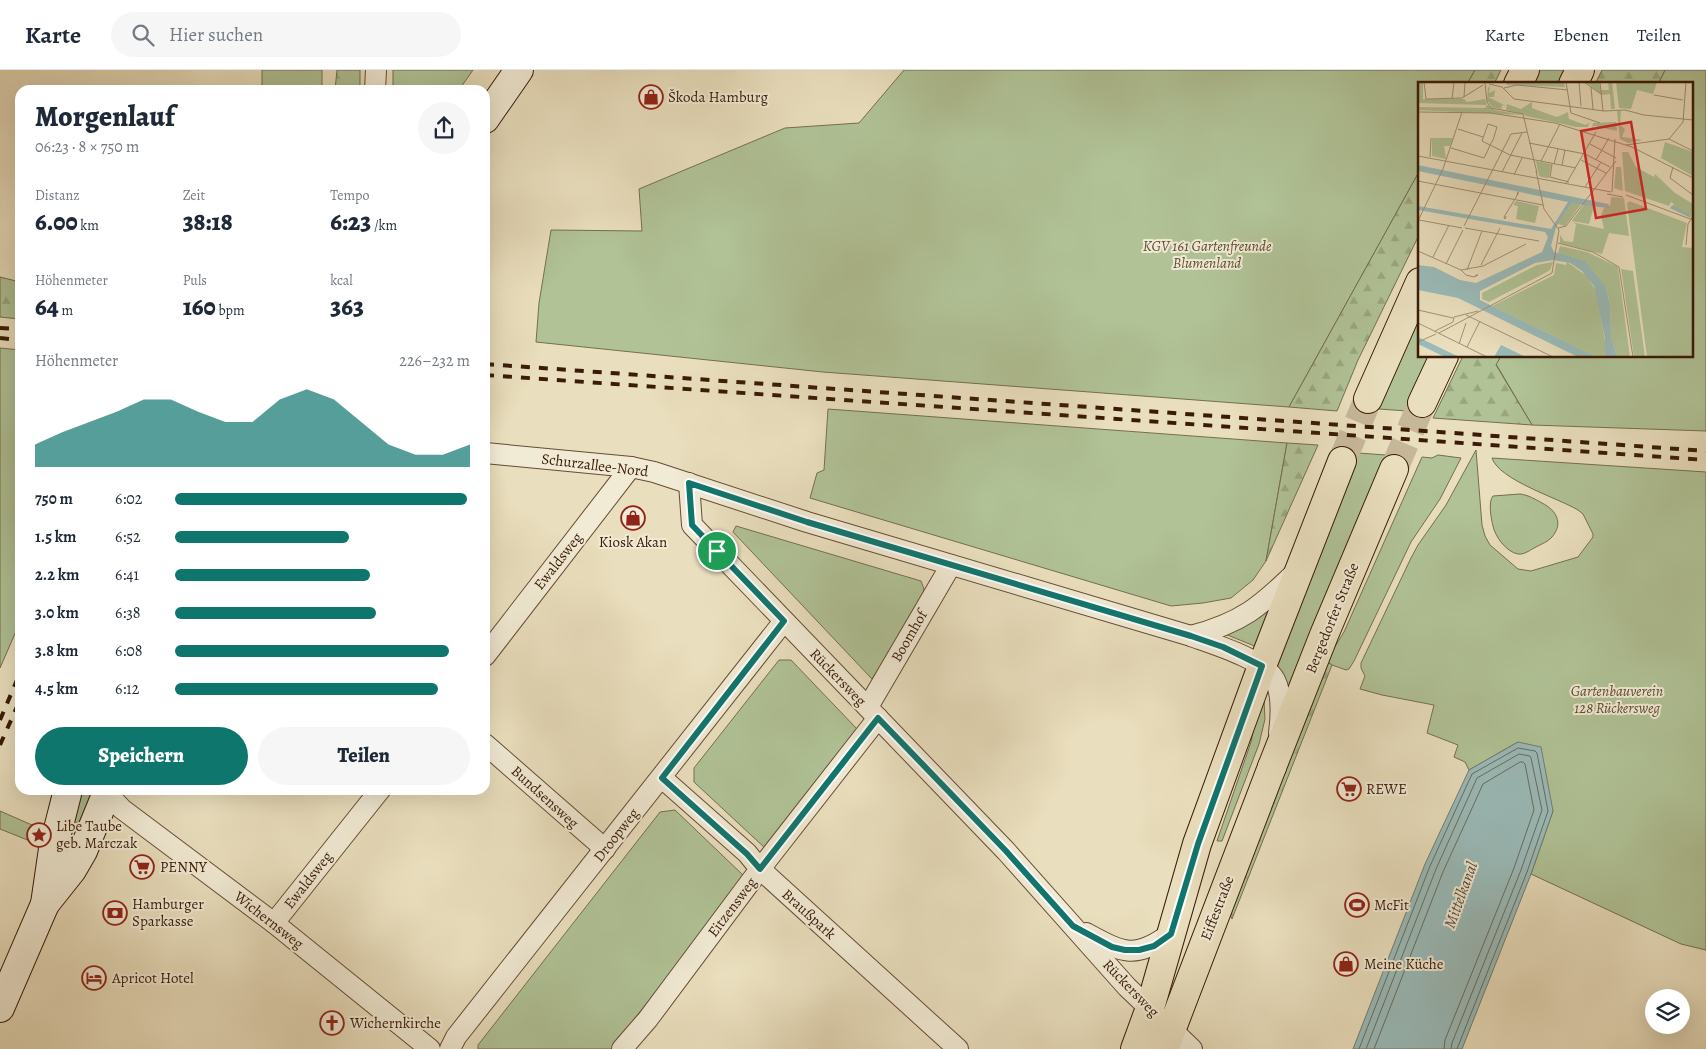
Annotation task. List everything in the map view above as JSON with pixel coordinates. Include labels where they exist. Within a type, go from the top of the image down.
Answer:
[{"type":"main road","points":[[490,112],[519,70]]},
{"type":"main road","points":[[1519,82],[1525,70]]},
{"type":"main road","points":[[1574,82],[1580,70]]},
{"type":"main road","points":[[1368,399],[1418,286]]},
{"type":"main road","points":[[1422,403],[1443,358]]},
{"type":"main road","points":[[1135,1049],[1150,1008],[1198,844],[1262,666],[1342,461]]},
{"type":"main road","name":"Bergedorfer Straße","points":[[1272,767],[1324,635],[1394,469]]},
{"type":"main road","name":"Eiffestraße","points":[[1168,1039],[1272,767]]},
{"type":"main road","points":[[45,904],[53,849],[67,795]]},
{"type":"main road","points":[[0,1008],[45,904],[72,870],[83,851],[104,795]]},
{"type":"street","points":[[375,85],[376,70]]},
{"type":"street","name":"Schurzallee-Nord","points":[[490,453],[631,467],[654,472],[807,522],[1223,647],[1262,666],[1276,681],[1281,710],[1279,738],[1272,767]]},
{"type":"street","name":"Ewaldsweg","points":[[490,650],[631,467]]},
{"type":"street","name":"Rückersweg","points":[[689,483],[692,525],[1006,851],[1127,988],[1150,1008],[1168,1039],[1192,1049]]},
{"type":"street","name":"Boomhof","points":[[873,713],[951,565]]},
{"type":"street","points":[[1191,636],[1223,626],[1247,614],[1268,599],[1299,569]]},
{"type":"street","name":"Droopweg","points":[[450,1049],[456,1037],[784,621]]},
{"type":"street","name":"Eitzensweg","points":[[622,1049],[668,993],[873,713]]},
{"type":"street","name":"Bundsensweg","points":[[490,748],[605,849]]},
{"type":"street","name":"Braußpark","points":[[662,778],[958,1049]]},
{"type":"street","name":"Wichernsweg","points":[[110,795],[122,809],[274,924],[430,1049]]},
{"type":"street","name":"Ewaldsweg","points":[[274,924],[376,795]]},
{"type":"street","name":"Rückersweg","points":[[1073,926],[1112,947],[1125,950],[1139,950],[1154,946],[1171,934]]},
{"type":"green space","points":[[262,70],[322,70],[322,85],[262,85]]},
{"type":"green space","points":[[337,70],[360,70],[360,85],[336,85]]},
{"type":"green space","points":[[393,70],[473,70],[462,85],[393,85]]},
{"type":"green space","name":"KGV 161 Gartenfreunde Blumenland","points":[[904,70],[1475,70],[1468,82],[1418,82],[1418,174],[1289,407],[823,372],[536,342],[539,303],[551,230],[642,231],[639,189],[785,128],[859,123]]},
{"type":"green space","points":[[1475,70],[1501,70],[1495,82],[1468,82]]},
{"type":"green space","points":[[1538,70],[1565,70],[1559,82],[1532,82]]},
{"type":"green space","points":[[1602,70],[1665,70],[1659,82],[1596,82]]},
{"type":"green space","points":[[1665,70],[1706,70],[1706,431],[1532,425],[1496,364],[1500,358],[1694,358],[1694,82],[1659,82]]},
{"type":"green space","points":[[1418,174],[1418,237],[1358,360],[1337,411],[1289,407]]},
{"type":"green space","points":[[0,277],[15,281],[15,318],[0,317]]},
{"type":"green space","points":[[1418,317],[1418,358],[1429,358],[1407,411],[1379,409]]},
{"type":"green space","points":[[0,348],[15,350],[15,634],[0,668]]},
{"type":"green space","points":[[1462,358],[1500,358],[1496,365],[1532,425],[1433,418]]},
{"type":"green space","points":[[828,409],[1287,443],[1266,561],[1253,580],[1231,598],[1171,606],[810,498],[817,473],[824,470]]},
{"type":"green space","points":[[1287,443],[1318,445],[1266,561]]},
{"type":"green space","name":"Gartenbauverein 128 Rückersweg","points":[[1476,450],[1482,525],[1485,536],[1490,545],[1518,569],[1531,571],[1578,557],[1593,537],[1593,534],[1583,514],[1578,510],[1517,481],[1497,466],[1492,458],[1706,472],[1706,950],[1681,944],[1531,874],[1553,811],[1518,742],[1469,770],[1465,762],[1454,757],[1458,745],[1427,733],[1434,705],[1360,689],[1365,676],[1361,663],[1411,558],[1446,505]]},
{"type":"green space","points":[[1358,453],[1386,455],[1289,694],[1274,667]]},
{"type":"green space","points":[[1438,455],[1461,458],[1440,499],[1411,542],[1354,661],[1349,669],[1346,670],[1332,665],[1326,661],[1344,632],[1422,457],[1432,458]]},
{"type":"green space","points":[[1520,494],[1531,497],[1547,506],[1557,517],[1558,522],[1556,532],[1550,539],[1527,552],[1518,554],[1505,547],[1496,534],[1490,506],[1493,496]]},
{"type":"green space","points":[[736,526],[921,581],[924,589],[922,600],[872,679],[733,532]]},
{"type":"green space","points":[[1271,605],[1257,647],[1225,634]]},
{"type":"green space","points":[[779,660],[791,660],[858,730],[766,849],[694,782],[694,768]]},
{"type":"green space","points":[[1326,661],[1332,665],[1232,919],[1228,910],[1312,705],[1313,701],[1311,700]]},
{"type":"green space","points":[[1264,700],[1265,719],[1259,744],[1222,841],[1217,841],[1251,742],[1256,717]]},
{"type":"green space","points":[[78,795],[91,795],[79,823],[72,821]]},
{"type":"green space","points":[[675,810],[745,877],[611,1049],[478,1049],[478,1045],[660,812]]},
{"type":"green space","points":[[0,811],[32,825],[30,841],[0,829]]},
{"type":"water","name":"Mittelkanal","points":[[1518,742],[1541,747],[1553,811],[1531,874],[1462,1049],[1353,1049],[1425,864],[1469,770]]},
{"type":"tunnel","points":[[1342,461],[1368,399]]},
{"type":"tunnel","points":[[1394,469],[1422,403]]},
{"type":"railway","points":[[0,328],[15,329]]},
{"type":"railway","points":[[0,338],[15,340]]},
{"type":"railway","points":[[490,364],[1706,451]]},
{"type":"railway","points":[[490,375],[1706,460]]},
{"type":"railway","points":[[0,720],[15,685]]},
{"type":"railway","points":[[0,745],[15,711]]},
{"type":"place","name":"Škoda Hamburg","points":[[651,97]]},
{"type":"place","name":"Kiosk Akan","points":[[633,518]]},
{"type":"place","name":"REWE","points":[[1349,789]]},
{"type":"place","name":"Libe Taube geb. Marczak","points":[[39,835]]},
{"type":"place","name":"PENNY","points":[[142,867]]},
{"type":"place","name":"McFit","points":[[1357,905]]},
{"type":"place","name":"Hamburger Sparkasse","points":[[115,913]]},
{"type":"place","name":"Meine Küche","points":[[1346,964]]},
{"type":"place","name":"Apricot Hotel","points":[[94,978]]},
{"type":"place","name":"Wichernkirche","points":[[332,1023]]},
{"type":"route","points":[[689,483],[807,522],[1191,636],[1223,647],[1262,666],[1198,844],[1171,934],[1154,946],[1139,950],[1125,950],[1112,947],[1073,926],[1006,851],[878,718],[760,869],[747,854],[662,778],[784,621],[717,551],[692,525],[689,483]]}]
